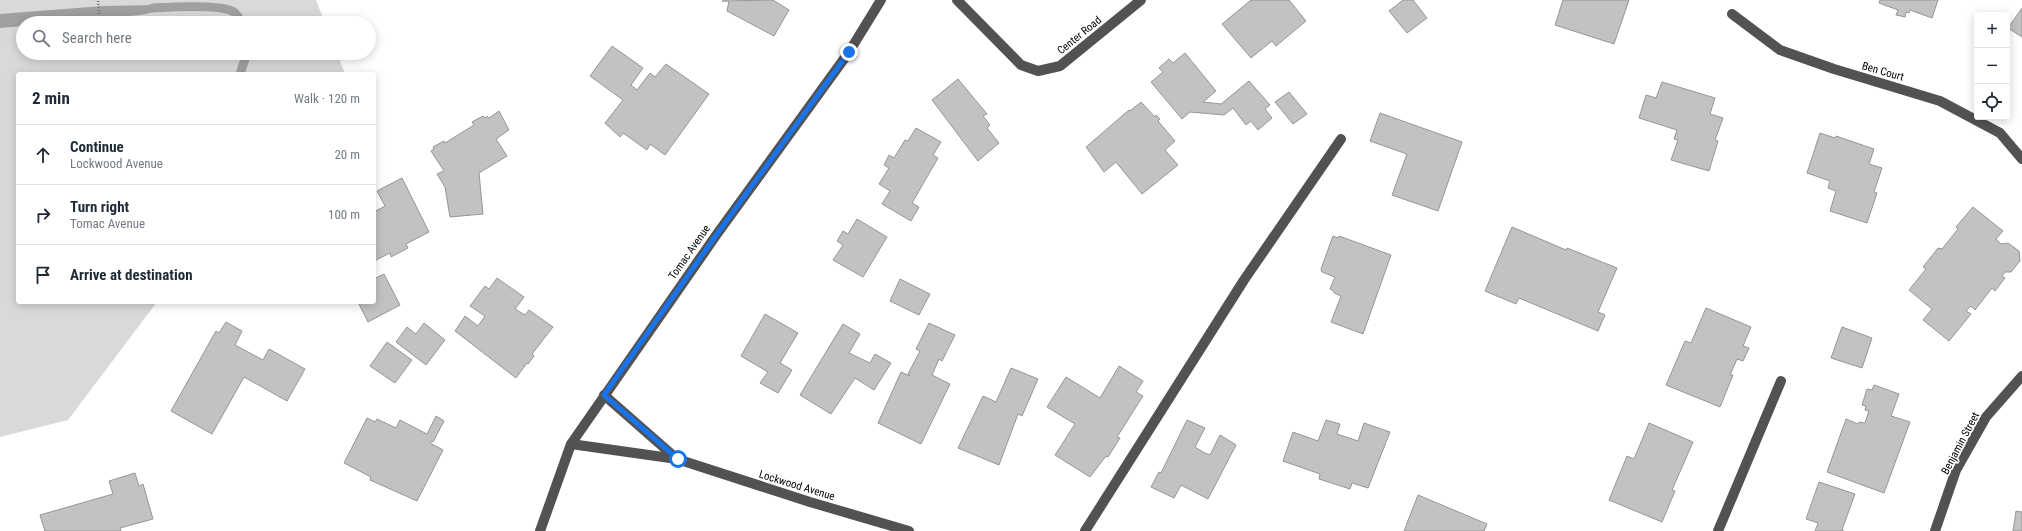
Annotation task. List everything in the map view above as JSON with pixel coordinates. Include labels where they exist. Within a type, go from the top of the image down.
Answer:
[{"type":"street","name":"Tomac Avenue","points":[[540,531],[570,444],[722,227],[849,52],[881,0]]},
{"type":"street","name":"Center Road","points":[[957,0],[1021,65],[1038,71],[1060,66],[1141,0]]},
{"type":"street","name":"Ben Court","points":[[1732,14],[1780,50],[1834,69],[1940,101],[2000,133],[2022,159]]},
{"type":"street","points":[[1085,531],[1244,280],[1341,139]]},
{"type":"street","name":"Benjamin Street","points":[[1935,531],[1956,470],[1986,417],[2022,376]]},
{"type":"street","points":[[1718,531],[1781,381]]},
{"type":"street","name":"Lockwood Avenue","points":[[604,395],[678,459]]},
{"type":"street","name":"Lockwood Avenue","points":[[570,444],[678,459],[810,502],[909,531]]},
{"type":"path","points":[[98,1],[99,16]]},
{"type":"shaded area","points":[[0,0],[316,0],[322,16],[16,16],[16,60],[340,60],[344,72],[16,72],[16,304],[155,304],[68,420],[0,437]]},
{"type":"shaded area","points":[[156,5],[165,7],[153,12],[127,16],[16,16],[16,27],[0,28],[0,14],[103,6]]},
{"type":"building","points":[[773,0],[789,10],[774,36],[727,11],[729,1],[722,1]]},
{"type":"building","points":[[1251,0],[1289,0],[1306,21],[1276,46],[1272,41],[1251,58],[1222,24]]},
{"type":"building","points":[[1403,0],[1413,0],[1427,18],[1407,33],[1389,11]]},
{"type":"building","points":[[1563,0],[1629,0],[1614,44],[1555,25]]},
{"type":"building","points":[[1880,0],[1938,0],[1932,18],[1910,10],[1909,13],[1906,12],[1905,17],[1896,15],[1898,10],[1879,3]]},
{"type":"building","points":[[2022,8],[2022,37],[2010,29],[2010,25]]},
{"type":"building","points":[[612,46],[643,68],[631,85],[637,90],[650,73],[655,77],[666,64],[709,94],[665,155],[650,144],[647,150],[623,133],[620,137],[605,123],[623,100],[590,76]]},
{"type":"building","points":[[1185,53],[1216,91],[1203,102],[1221,104],[1249,81],[1270,105],[1265,109],[1272,118],[1258,130],[1251,121],[1246,125],[1233,108],[1224,115],[1190,112],[1182,119],[1151,82],[1163,72],[1159,68],[1169,59],[1173,63]]},
{"type":"building","points":[[958,79],[987,114],[983,116],[990,125],[987,128],[999,143],[978,161],[932,100]]},
{"type":"building","points":[[1662,82],[1715,98],[1710,114],[1723,118],[1715,140],[1718,141],[1709,171],[1671,160],[1678,140],[1674,139],[1677,130],[1639,118],[1646,95],[1656,98]]},
{"type":"building","points":[[1289,92],[1307,114],[1293,124],[1275,102]]},
{"type":"building","points":[[1141,102],[1155,117],[1156,115],[1160,119],[1158,121],[1175,141],[1165,150],[1178,165],[1142,194],[1116,162],[1104,172],[1086,147],[1129,110],[1130,111]]},
{"type":"building","points":[[499,111],[509,130],[496,139],[507,156],[479,173],[483,214],[450,217],[445,187],[437,174],[444,171],[431,151],[434,149],[433,147],[444,141],[445,143],[474,125],[472,122],[483,116],[485,118],[487,116],[489,118]]},
{"type":"building","points":[[1380,113],[1462,142],[1438,211],[1392,195],[1407,154],[1370,141]]},
{"type":"building","points":[[916,128],[941,142],[933,155],[938,158],[912,203],[919,207],[911,221],[882,204],[890,191],[879,184],[889,168],[884,165],[889,155],[894,158],[905,140],[908,141]]},
{"type":"building","points":[[1820,133],[1835,138],[1836,136],[1874,149],[1869,164],[1882,168],[1874,192],[1877,193],[1867,223],[1830,211],[1836,191],[1828,188],[1830,181],[1807,173]]},
{"type":"building","points":[[402,178],[429,232],[406,244],[408,248],[391,257],[390,253],[376,260],[376,211],[385,206],[377,191]]},
{"type":"building","points":[[1973,207],[2003,231],[1996,239],[2001,244],[2008,243],[2019,251],[2020,261],[2011,272],[2005,272],[2002,276],[2005,278],[1995,291],[1992,288],[1975,310],[1971,306],[1966,311],[1971,314],[1949,341],[1923,320],[1932,309],[1909,290],[1926,269],[1923,267],[1938,248],[1942,249],[1958,229],[1956,227]]},
{"type":"building","points":[[857,219],[887,237],[863,277],[833,260],[843,245],[837,241],[843,231],[848,234]]},
{"type":"building","points":[[1512,227],[1566,250],[1567,248],[1617,268],[1598,312],[1605,315],[1598,331],[1519,298],[1516,304],[1485,291]]},
{"type":"building","points":[[1333,236],[1338,238],[1339,236],[1391,255],[1363,334],[1331,322],[1341,296],[1334,293],[1334,291],[1330,289],[1335,277],[1322,272],[1321,269]]},
{"type":"building","points":[[384,274],[400,305],[368,322],[359,304],[376,304],[376,278]]},
{"type":"building","points":[[497,278],[524,297],[515,309],[525,315],[529,310],[553,327],[532,354],[534,356],[516,378],[455,331],[465,316],[478,326],[485,316],[470,306],[485,286],[489,289]]},
{"type":"building","points":[[900,279],[930,294],[919,315],[890,301]]},
{"type":"building","points":[[1706,308],[1751,327],[1743,346],[1749,348],[1743,361],[1737,359],[1730,375],[1733,375],[1720,407],[1666,385],[1685,341],[1691,343]]},
{"type":"building","points":[[765,314],[798,333],[780,363],[792,370],[778,393],[760,383],[768,372],[741,356]]},
{"type":"building","points":[[226,322],[242,331],[235,345],[263,360],[269,349],[305,369],[287,401],[244,377],[212,434],[171,411],[216,331],[219,333]]},
{"type":"building","points":[[424,323],[445,340],[426,365],[396,342],[407,327],[416,334]]},
{"type":"building","points":[[929,323],[955,335],[942,361],[939,359],[932,375],[950,384],[921,444],[878,423],[901,372],[910,376],[908,374],[920,351],[916,349]]},
{"type":"building","points":[[843,324],[860,334],[849,353],[870,363],[875,354],[891,363],[874,390],[855,378],[831,414],[800,395]]},
{"type":"building","points":[[1842,327],[1872,338],[1862,368],[1831,358]]},
{"type":"building","points":[[387,342],[412,360],[395,383],[370,366]]},
{"type":"building","points":[[1119,366],[1143,381],[1136,392],[1143,396],[1117,437],[1120,438],[1108,457],[1106,456],[1090,477],[1055,455],[1075,424],[1047,407],[1066,377],[1100,398]]},
{"type":"building","points":[[1011,368],[1038,379],[1022,416],[1018,414],[999,465],[958,448],[983,396],[996,402]]},
{"type":"building","points":[[1874,385],[1899,394],[1891,416],[1910,422],[1884,493],[1827,472],[1846,419],[1858,424],[1859,422],[1865,423],[1869,411],[1865,410],[1866,406],[1862,405],[1867,389],[1872,390]]},
{"type":"building","points":[[436,416],[444,421],[433,442],[431,441],[430,443],[443,450],[417,501],[370,480],[371,477],[344,463],[367,418],[375,422],[377,419],[396,428],[400,420],[427,434]]},
{"type":"building","points":[[1187,420],[1205,428],[1195,447],[1205,453],[1210,455],[1220,435],[1236,445],[1208,499],[1181,485],[1174,498],[1151,487],[1159,472],[1161,473]]},
{"type":"building","points":[[1326,420],[1340,424],[1337,434],[1358,441],[1364,423],[1390,432],[1368,488],[1352,483],[1350,489],[1319,479],[1320,474],[1283,461],[1293,432],[1318,441]]},
{"type":"building","points":[[1649,423],[1693,442],[1672,490],[1675,491],[1662,522],[1609,500],[1627,456],[1634,459]]},
{"type":"building","points":[[135,473],[139,486],[143,484],[153,519],[120,528],[121,531],[45,531],[40,515],[113,494],[109,481]]},
{"type":"building","points":[[1819,482],[1855,494],[1842,530],[1844,531],[1815,531],[1818,523],[1806,519]]},
{"type":"building","points":[[1418,495],[1487,524],[1484,531],[1404,531]]},
{"type":"building","points":[[2016,511],[2022,512],[2022,531],[2013,531]]},
{"type":"waterway","points":[[153,8],[194,6],[216,7],[232,11],[237,16]]},
{"type":"waterway","points":[[241,72],[245,60]]},
{"type":"route","points":[[678,459],[604,395],[717,234],[849,52]]}]
